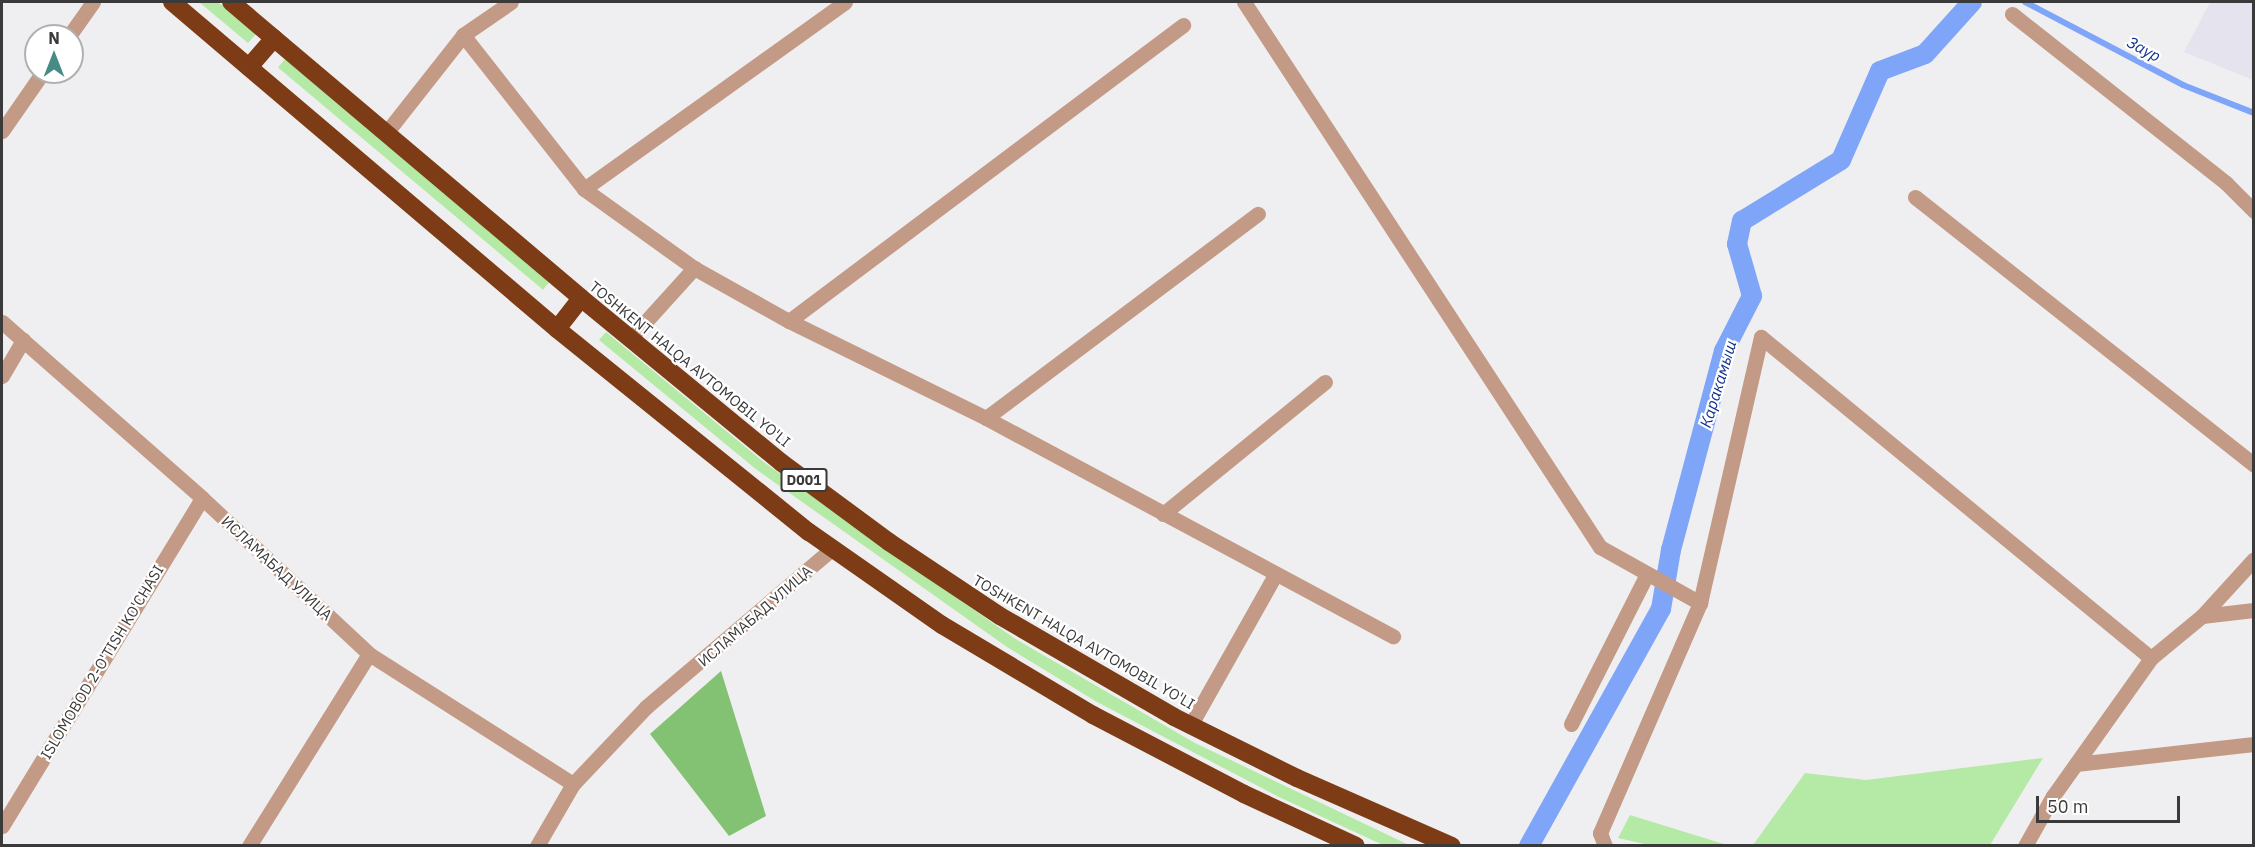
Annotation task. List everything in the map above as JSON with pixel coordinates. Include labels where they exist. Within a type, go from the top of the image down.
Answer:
[{"type":"highway","name":"D001","points":[[172,2],[557,329],[756,492],[833,549],[942,625],[1093,715],[1244,794],[1356,846]]},
{"type":"highway","name":"TOSHKENT HALQA AVTOMOBIL YO'LI","points":[[231,2],[581,298],[782,463],[888,542],[1000,616],[1190,726],[1297,778],[1452,846]]},
{"type":"highway","points":[[249,67],[274,38]]},
{"type":"highway","points":[[557,329],[581,298]]},
{"type":"street","points":[[77,24],[93,2]]},
{"type":"street","points":[[386,133],[463,35],[511,2]]},
{"type":"street","points":[[584,189],[845,2]]},
{"type":"street","points":[[1245,2],[1600,547],[1646,576],[1700,603]]},
{"type":"street","points":[[2012,14],[2226,183],[2253,211]]},
{"type":"street","points":[[789,321],[1183,25]]},
{"type":"street","points":[[463,35],[584,189],[694,268],[789,321],[986,418],[1275,575],[1394,636]]},
{"type":"street","points":[[2,131],[35,84]]},
{"type":"street","points":[[1915,197],[2253,465]]},
{"type":"street","points":[[986,418],[1258,214]]},
{"type":"street","points":[[638,330],[694,268]]},
{"type":"street","name":"ИСЛАМАБАД УЛИЦА","points":[[2,322],[202,498],[369,654],[573,784]]},
{"type":"street","points":[[1605,846],[1600,833],[1700,603],[1761,337],[2151,658]]},
{"type":"street","points":[[2,375],[22,340]]},
{"type":"street","points":[[1163,514],[1325,382]]},
{"type":"street","name":"ISLOMOBOD 2-O'TISH KO'CHASI","points":[[2,826],[202,498]]},
{"type":"street","name":"ИСЛАМАБАД УЛИЦА","points":[[537,846],[573,784],[646,707],[833,549]]},
{"type":"street","points":[[2025,846],[2076,764],[2151,658],[2202,615],[2253,559]]},
{"type":"street","points":[[1190,726],[1275,575]]},
{"type":"street","points":[[1571,724],[1646,576]]},
{"type":"street","points":[[2202,615],[2253,610]]},
{"type":"street","points":[[249,846],[369,654]]},
{"type":"street","points":[[2076,764],[2253,744]]},
{"type":"shaded area","points":[[2210,2],[2253,2],[2253,80],[2184,52]]},
{"type":"green space","points":[[199,2],[218,2],[256,34],[248,43]]},
{"type":"green space","points":[[285,59],[550,281],[543,290],[278,67]]},
{"type":"green space","points":[[606,332],[765,463],[1014,638],[1195,743],[1409,845],[1383,845],[1279,797],[1097,702],[1007,647],[757,470],[599,340]]},
{"type":"green space","points":[[721,671],[766,816],[729,836],[650,734]]},
{"type":"green space","points":[[2043,758],[1990,845],[1753,845],[1805,773],[1866,780]]},
{"type":"green space","points":[[1630,815],[1727,845],[1649,845],[1618,838]]},
{"type":"waterway","name":"Каракамыш","points":[[1529,846],[1661,609],[1671,550],[1724,351],[1752,296],[1737,244],[1742,221],[1841,160],[1880,71],[1925,54],[1972,2]]},
{"type":"waterway","name":"Заур","points":[[2025,2],[2183,85],[2254,113]]}]
